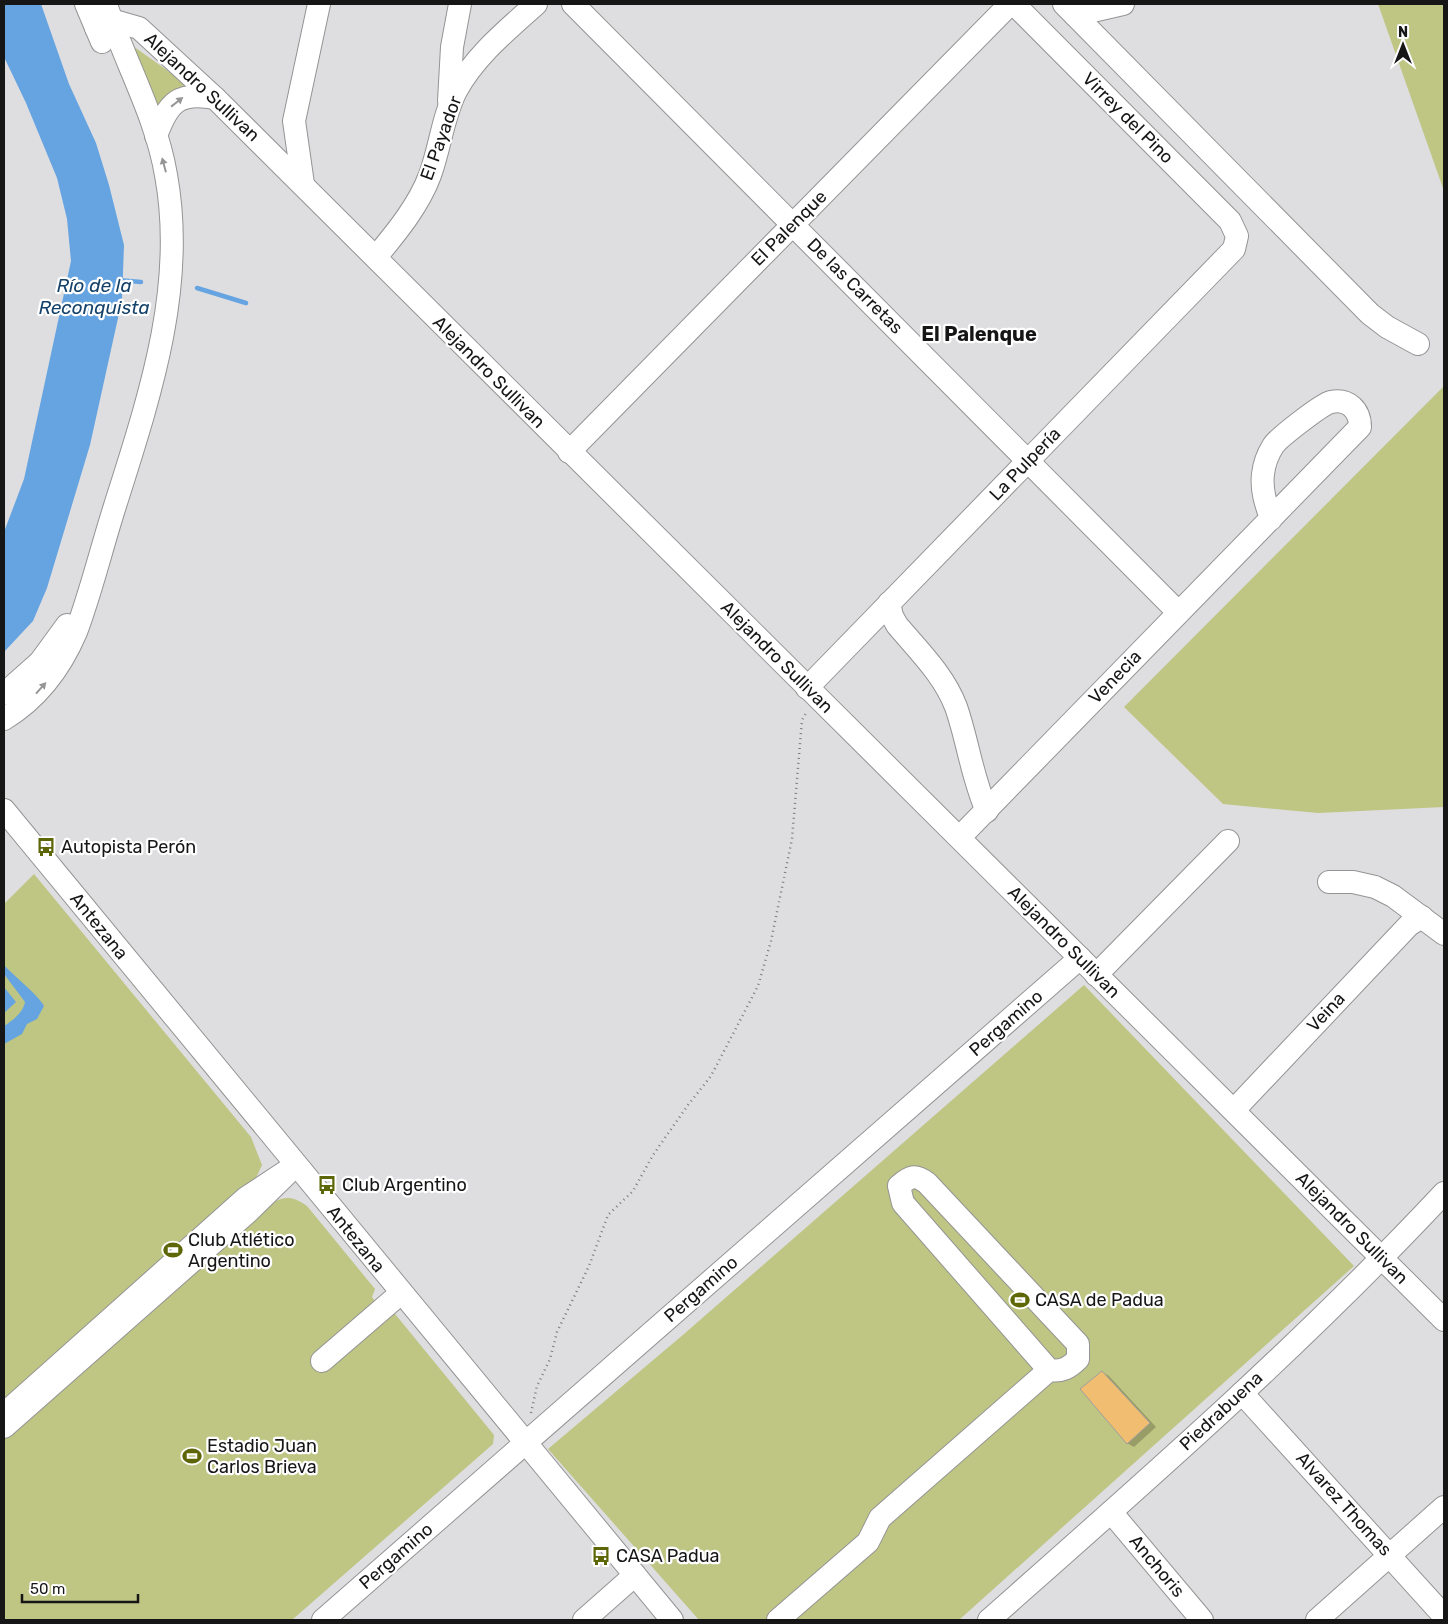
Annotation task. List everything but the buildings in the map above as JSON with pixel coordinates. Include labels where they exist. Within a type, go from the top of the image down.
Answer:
[{"type":"street","points":[[5,720],[36,693],[68,652],[84,610],[156,368],[168,301],[171,207],[166,173],[156,136],[108,14],[86,4]]},
{"type":"street","points":[[303,184],[294,125],[319,4]]},
{"type":"street","points":[[449,107],[452,47],[460,4]]},
{"type":"street","name":"El Payador","points":[[376,257],[401,227],[429,176],[449,107],[474,64],[536,4]]},
{"type":"street","name":"De las Carretas","points":[[572,4],[1178,612]]},
{"type":"street","name":"El Palenque","points":[[569,452],[1012,4]]},
{"type":"street","name":"Virrey del Pino","points":[[1012,4],[1230,221],[1237,236]]},
{"type":"street","points":[[1070,9],[1123,4]]},
{"type":"street","points":[[1070,9],[1370,314],[1387,327],[1418,344]]},
{"type":"street","points":[[108,14],[131,105],[141,135],[157,208],[168,301]]},
{"type":"street","name":"Alejandro Sullivan","points":[[108,14],[139,28],[215,98],[303,184],[569,452],[960,837],[1096,975],[1444,1320]]},
{"type":"street","points":[[156,136],[167,110],[178,100],[194,95],[215,98]]},
{"type":"street","points":[[262,144],[281,138],[294,125]]},
{"type":"street","name":"La Pulpería","points":[[812,692],[889,603],[1234,249],[1237,236]]},
{"type":"street","name":"Venecia","points":[[960,837],[987,811],[1178,612],[1271,519],[1360,427],[1360,418],[1354,407],[1347,402],[1331,402],[1319,408],[1274,444],[1262,475],[1263,492],[1271,519]]},
{"type":"street","points":[[4,694],[30,672],[53,646],[92,581]]},
{"type":"street","points":[[889,603],[892,616],[897,625],[938,674],[956,707],[980,796],[987,811]]},
{"type":"street","name":"Antezana","points":[[4,810],[524,1444],[672,1620]]},
{"type":"street","points":[[1096,975],[1228,842]]},
{"type":"street","points":[[1329,882],[1353,882],[1375,887],[1392,896],[1444,934]]},
{"type":"street","name":"Veina","points":[[1234,1110],[1409,925],[1422,917]]},
{"type":"street","name":"Pergamino","points":[[323,1620],[1080,958]]},
{"type":"street","points":[[4,1414],[246,1198],[296,1165]]},
{"type":"street","points":[[4,1428],[250,1210],[296,1165]]},
{"type":"street","points":[[918,1176],[927,1183],[1078,1344],[1078,1359],[1059,1372],[1049,1370],[903,1203],[899,1186],[910,1177],[918,1176]]},
{"type":"street","name":"Piedrabuena","points":[[989,1620],[1242,1393],[1383,1259],[1444,1193]]},
{"type":"street","points":[[322,1361],[401,1293]]},
{"type":"street","points":[[778,1620],[868,1542],[880,1518],[1049,1370]]},
{"type":"street","name":"Alvarez Thomas","points":[[1242,1393],[1444,1616]]},
{"type":"street","points":[[1317,1620],[1391,1556],[1444,1506]]},
{"type":"street","name":"Anchoris","points":[[1111,1512],[1202,1620]]},
{"type":"street","points":[[584,1620],[635,1575]]},
{"type":"path","points":[[530,1415],[537,1386],[550,1359],[557,1332],[589,1266],[608,1215],[633,1191],[653,1155],[688,1105],[712,1076],[758,986],[771,941],[792,839],[802,720],[812,692]]},
{"type":"green space","points":[[1378,4],[1444,4],[1444,191]]},
{"type":"green space","points":[[130,44],[185,83],[185,87],[173,90],[157,105]]},
{"type":"green space","points":[[1444,386],[1444,807],[1318,813],[1223,804],[1124,707]]},
{"type":"green space","name":"Club Atlético Argentino","points":[[34,874],[251,1137],[262,1165],[255,1180],[262,1211],[283,1198],[294,1199],[307,1206],[375,1289],[372,1297],[381,1310],[391,1309],[494,1435],[493,1444],[292,1620],[4,1620],[4,904]]},
{"type":"green space","name":"CASA de Padua","points":[[1084,985],[1354,1266],[959,1620],[699,1620],[548,1449],[684,1334]]},
{"type":"water","name":"Río de la Reconquista","points":[[4,4],[41,4],[69,84],[96,143],[124,245],[122,300],[90,445],[47,588],[33,621],[4,652],[4,532],[24,479],[71,261],[67,219],[57,178],[26,103],[4,57]]},
{"type":"water","points":[[4,965],[37,996],[44,1006],[37,1019],[27,1024],[22,1034],[4,1044],[4,1026],[20,1013],[25,1002],[4,974]]},
{"type":"water","points":[[4,987],[16,1002],[4,1013]]},
{"type":"waterway","points":[[117,280],[141,282]]},
{"type":"waterway","points":[[197,288],[246,303]]},
{"type":"place","name":"Autopista Perón","points":[[46,847]]},
{"type":"place","name":"Club Argentino","points":[[327,1185]]},
{"type":"place","name":"Club Atlético Argentino","points":[[173,1250]]},
{"type":"place","name":"CASA de Padua","points":[[1020,1300]]},
{"type":"place","name":"Estadio Juan Carlos Brieva","points":[[192,1456]]},
{"type":"place","name":"CASA Padua","points":[[601,1556]]},
{"type":"district","name":"El Palenque","points":[[979,334]]}]
